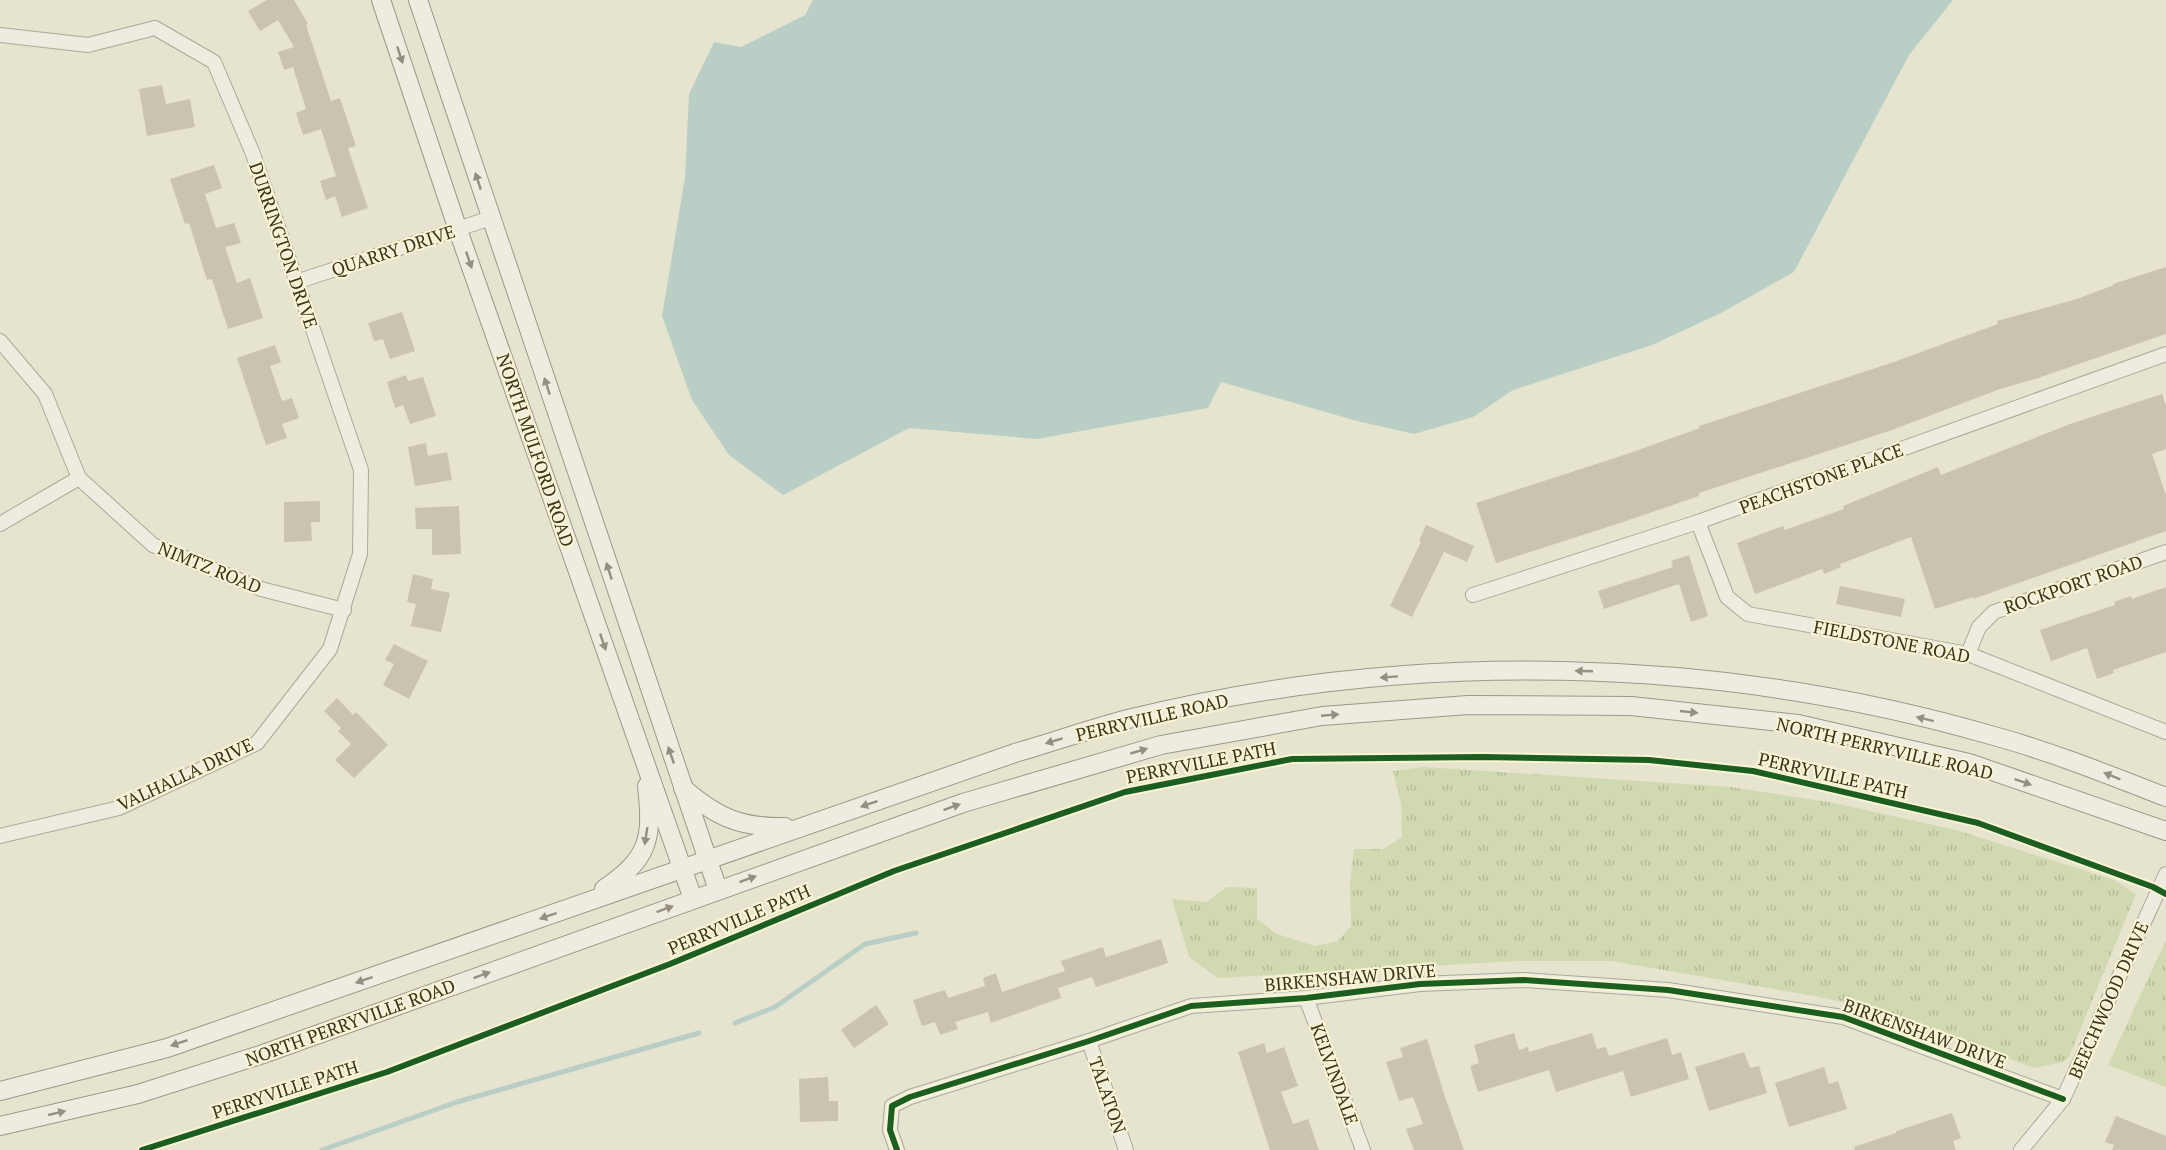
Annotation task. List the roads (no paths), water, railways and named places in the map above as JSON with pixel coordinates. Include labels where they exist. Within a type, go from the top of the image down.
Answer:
[{"type":"main road","name":"NORTH MULFORD ROAD","points":[[381,0],[458,230],[693,899]]},
{"type":"main road","name":"NORTH MULFORD ROAD","points":[[418,0],[718,890]]},
{"type":"main road","name":"PERRYVILLE ROAD","points":[[683,869],[1015,753],[1128,719],[1245,695],[1363,679],[1454,673],[1552,670],[1642,674]]},
{"type":"main road","name":"NORTH PERRYVILLE ROAD","points":[[1642,674],[1746,684],[1864,704],[1993,735],[2089,767],[2166,797]]},
{"type":"main road","name":"PERRYVILLE ROAD","points":[[693,899],[963,803],[1161,745],[1322,716],[1468,705],[1631,706]]},
{"type":"main road","name":"NORTH PERRYVILLE ROAD","points":[[1631,706],[1798,724],[1957,760],[2166,831]]},
{"type":"main road","points":[[586,902],[622,878],[637,862],[647,841],[649,804],[643,757]]},
{"type":"main road","points":[[682,787],[702,804],[728,819],[760,828],[802,827]]},
{"type":"main road","name":"NORTH PERRYVILLE ROAD","points":[[0,1091],[167,1048],[683,869]]},
{"type":"main road","name":"NORTH PERRYVILLE ROAD","points":[[0,1126],[138,1094],[263,1054],[693,899]]},
{"type":"street","name":"DURRINGTON DRIVE","points":[[0,35],[88,45],[155,28],[214,62],[253,154],[361,470],[360,555],[330,649]]},
{"type":"street","name":"QUARRY DRIVE","points":[[296,282],[491,219]]},
{"type":"street","name":"NIMTZ ROAD","points":[[0,341],[45,394],[79,478],[153,544],[261,589],[344,610]]},
{"type":"street","name":"PEACHSTONE PLACE","points":[[1473,595],[1698,522],[2166,354]]},
{"type":"street","points":[[0,524],[79,478]]},
{"type":"street","name":"FIELDSTONE ROAD","points":[[1698,522],[1727,597],[1748,614],[1968,654],[2166,732]]},
{"type":"street","name":"ROCKPORT ROAD","points":[[1968,654],[1979,627],[1994,612],[2166,552]]},
{"type":"street","name":"VALHALLA DRIVE","points":[[0,836],[119,808],[257,743],[330,649]]},
{"type":"street","name":"BEECHWOOD DRIVE","points":[[2021,1150],[2063,1099],[2166,874]]},
{"type":"street","name":"BIRKENSHAW DRIVE","points":[[897,1150],[890,1130],[892,1106],[910,1097],[1089,1041],[1191,1006],[1306,998],[1420,984],[1523,980],[1668,990],[1843,1017],[2063,1099]]},
{"type":"street","name":"KELVINDALE","points":[[1306,998],[1363,1150]]},
{"type":"street","name":"TALATON","points":[[1089,1041],[1126,1150]]},
{"type":"waterway","points":[[735,1023],[775,1007],[865,944],[916,933]]},
{"type":"waterway","points":[[322,1150],[457,1102],[699,1033]]}]
